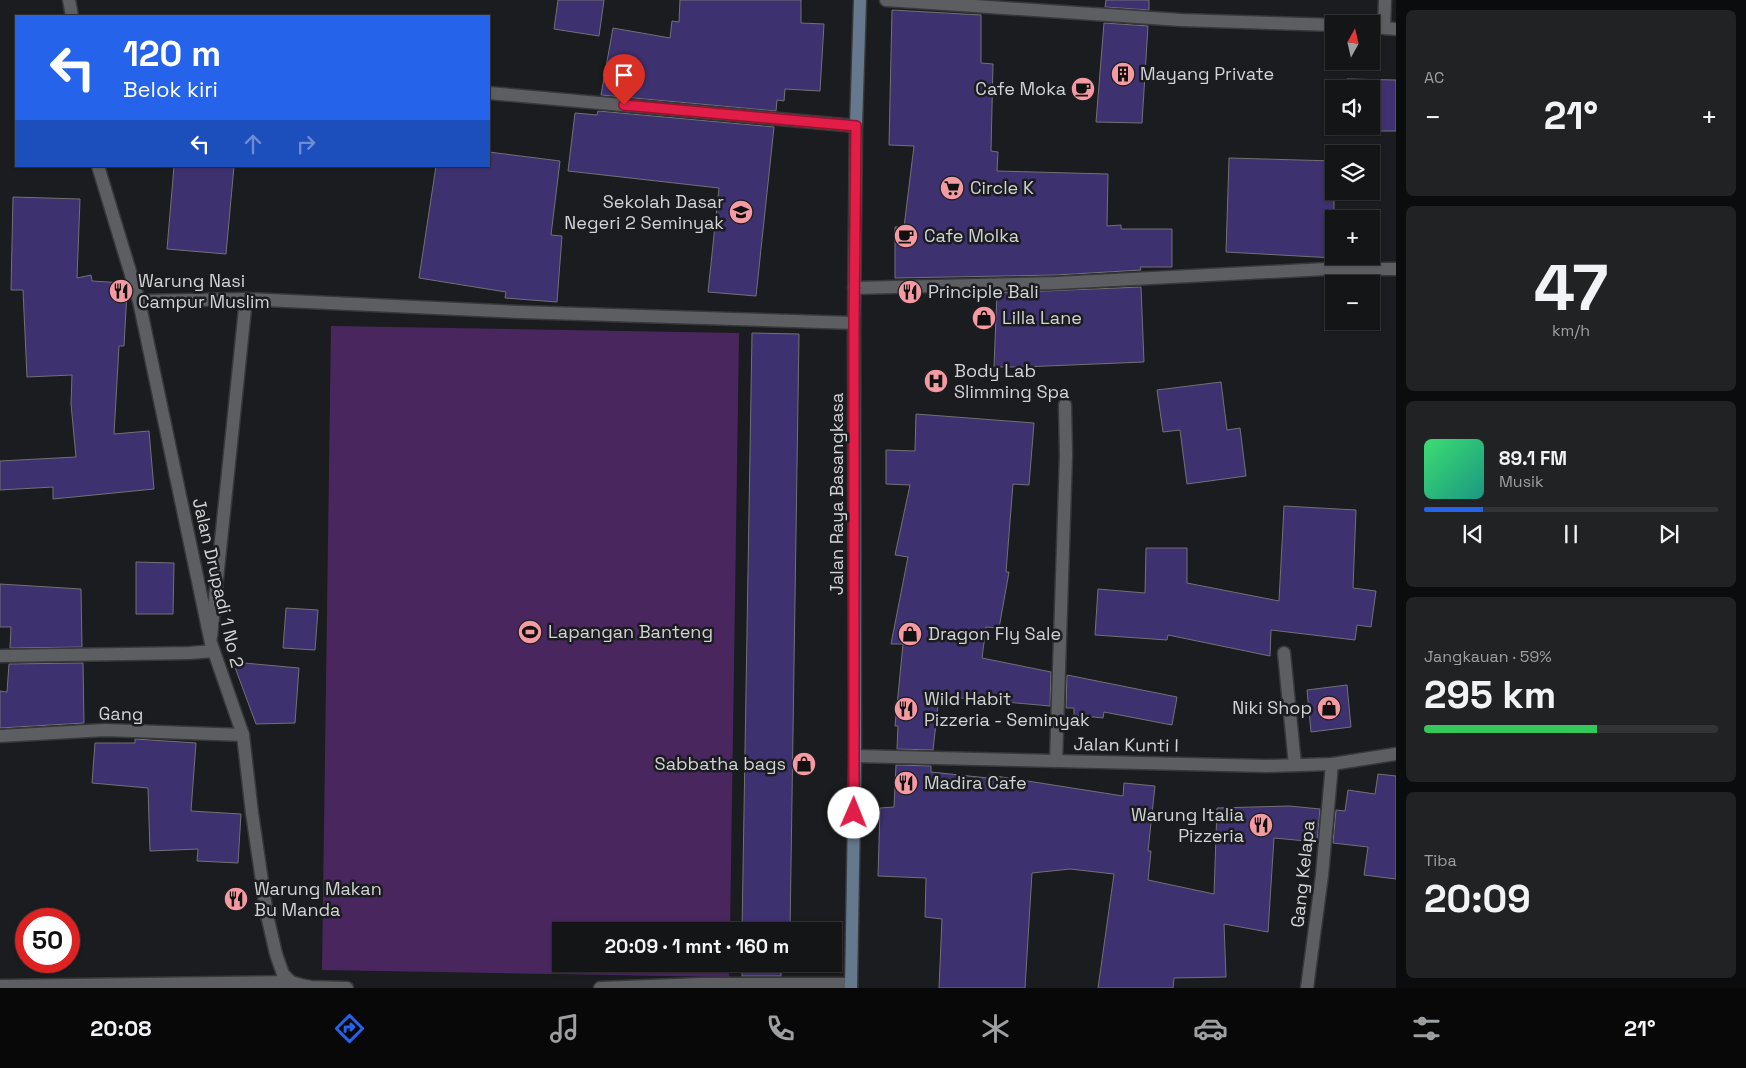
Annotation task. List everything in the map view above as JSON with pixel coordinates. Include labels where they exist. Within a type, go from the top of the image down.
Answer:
[{"type":"main road","name":"Jalan Raya Basangkasa","points":[[851,986],[855,756],[854,288],[860,0]]},
{"type":"street","points":[[69,0],[72,15]]},
{"type":"street","points":[[886,0],[1181,20],[1325,25]]},
{"type":"street","points":[[1384,0],[1384,28]]},
{"type":"street","points":[[490,92],[856,126]]},
{"type":"street","name":"Jalan Drupadi 1 No 2","points":[[98,167],[139,301],[212,647],[243,735],[267,915],[279,963],[284,974],[291,982]]},
{"type":"street","points":[[854,288],[1066,282],[1326,269],[1396,269]]},
{"type":"street","points":[[0,656],[190,653],[212,647],[246,299]]},
{"type":"street","points":[[139,301],[246,299],[520,312],[854,323]]},
{"type":"street","points":[[1056,761],[1066,455],[1065,405]]},
{"type":"street","points":[[1284,653],[1295,765]]},
{"type":"street","name":"Gang","points":[[0,736],[105,730],[243,735]]},
{"type":"street","name":"Jalan Kunti I","points":[[855,756],[1267,766],[1332,764],[1396,754]]},
{"type":"street","name":"Gang Kelapa","points":[[1307,988],[1322,875],[1332,764]]},
{"type":"street","points":[[0,986],[291,982],[301,986],[347,988]]},
{"type":"street","points":[[600,988],[701,984],[851,986]]},
{"type":"shaded area","name":"Lapangan Banteng","points":[[331,326],[739,333],[730,922],[552,922],[552,972],[729,972],[729,977],[322,970]]},
{"type":"building","points":[[558,0],[604,0],[599,36],[554,29]]},
{"type":"building","points":[[680,0],[801,0],[801,23],[824,24],[820,91],[785,89],[784,101],[777,100],[776,111],[601,95],[613,28],[670,38],[672,21],[679,22]]},
{"type":"building","points":[[1106,0],[1149,0],[1149,10],[1105,7]]},
{"type":"building","points":[[892,10],[981,15],[981,63],[993,64],[991,151],[998,152],[997,171],[1108,174],[1107,226],[1121,225],[1121,229],[1172,229],[1172,267],[1140,267],[1141,270],[1056,275],[895,278],[895,227],[904,227],[914,146],[889,145]]},
{"type":"building","name":"Mayang Private","points":[[1104,23],[1148,26],[1142,123],[1096,122]]},
{"type":"building","points":[[1347,79],[1396,80],[1396,131],[1380,131],[1380,80]]},
{"type":"building","points":[[598,111],[774,127],[756,296],[708,292],[719,188],[568,171],[575,113],[597,115]]},
{"type":"building","points":[[490,152],[560,161],[551,235],[562,236],[557,302],[505,298],[506,292],[419,278],[436,167],[490,167]]},
{"type":"building","points":[[1229,158],[1325,161],[1325,200],[1334,200],[1334,210],[1325,210],[1325,258],[1226,252]]},
{"type":"building","points":[[174,167],[234,167],[226,254],[167,249]]},
{"type":"building","points":[[13,197],[80,199],[77,278],[91,275],[92,281],[125,283],[127,291],[124,346],[119,346],[114,434],[149,431],[154,489],[53,499],[53,487],[0,490],[0,461],[76,457],[71,404],[72,375],[27,377],[23,290],[11,290]]},
{"type":"building","points":[[1141,287],[1144,362],[994,367],[997,293]]},
{"type":"building","points":[[752,333],[799,334],[790,922],[742,922]]},
{"type":"building","points":[[1221,382],[1227,430],[1240,428],[1246,476],[1187,484],[1180,430],[1163,432],[1157,390]]},
{"type":"building","points":[[916,414],[1034,423],[1029,485],[1013,484],[1006,572],[1009,572],[999,628],[986,627],[982,658],[1051,672],[1050,706],[939,696],[933,750],[897,749],[898,726],[895,726],[903,644],[891,644],[908,557],[895,555],[910,485],[886,484],[886,450],[915,451]]},
{"type":"building","points":[[1284,506],[1356,510],[1353,588],[1376,591],[1371,627],[1357,625],[1355,640],[1271,630],[1270,656],[1168,635],[1167,640],[1095,635],[1098,589],[1145,593],[1146,548],[1187,548],[1187,583],[1279,601]]},
{"type":"building","points":[[136,562],[174,563],[173,614],[136,614]]},
{"type":"building","points":[[0,584],[81,589],[82,647],[10,648],[11,627],[0,627]]},
{"type":"building","points":[[286,608],[318,610],[315,650],[283,648]]},
{"type":"building","points":[[233,662],[299,668],[295,723],[256,724]]},
{"type":"building","points":[[83,663],[84,723],[0,728],[0,691],[7,692],[9,664]]},
{"type":"building","points":[[1067,675],[1177,697],[1172,725],[1104,712],[1103,718],[1074,715],[1074,708],[1066,708]]},
{"type":"building","name":"Niki Shop","points":[[1347,685],[1351,727],[1311,732],[1307,690]]},
{"type":"building","points":[[135,739],[196,743],[191,811],[241,814],[238,863],[197,861],[198,849],[150,851],[148,788],[92,783],[95,743],[135,743]]},
{"type":"building","points":[[896,765],[931,766],[931,772],[988,778],[989,775],[1123,796],[1124,783],[1155,786],[1148,851],[1151,851],[1148,880],[1214,894],[1217,808],[1289,806],[1320,809],[1317,842],[1274,838],[1268,932],[1224,924],[1226,977],[1174,978],[1173,988],[1098,988],[1114,874],[1070,869],[1032,873],[1025,988],[939,988],[942,919],[925,917],[926,878],[878,876],[880,808],[894,807]]},
{"type":"building","points":[[1378,774],[1396,776],[1396,879],[1364,875],[1368,847],[1333,843],[1336,810],[1345,811],[1348,790],[1375,794]]},
{"type":"building","points":[[742,972],[781,972],[781,976],[742,976]]},
{"type":"place","name":"Mayang Private","points":[[1123,74]]},
{"type":"place","name":"Cafe Moka","points":[[1083,89]]},
{"type":"place","name":"Circle K","points":[[952,188]]},
{"type":"place","name":"Sekolah Dasar Negeri 2 Seminyak","points":[[741,212]]},
{"type":"place","name":"Cafe Molka","points":[[906,236]]},
{"type":"place","name":"Warung Nasi Campur Muslim","points":[[121,291]]},
{"type":"place","name":"Principle Bali","points":[[910,292]]},
{"type":"place","name":"Lilla Lane","points":[[984,318]]},
{"type":"place","name":"Body Lab Slimming Spa","points":[[936,381]]},
{"type":"place","name":"Lapangan Banteng","points":[[530,632]]},
{"type":"place","name":"Dragon Fly Sale","points":[[910,634]]},
{"type":"place","name":"Niki Shop","points":[[1329,708]]},
{"type":"place","name":"Wild Habit Pizzeria - Seminyak","points":[[906,709]]},
{"type":"place","name":"Sabbatha bags","points":[[804,764]]},
{"type":"place","name":"Madira Cafe","points":[[906,783]]},
{"type":"place","name":"Warung Italia Pizzeria","points":[[1261,825]]},
{"type":"place","name":"Warung Makan Bu Manda","points":[[236,899]]},
{"type":"route","points":[[624,105],[856,126],[854,813]]}]
